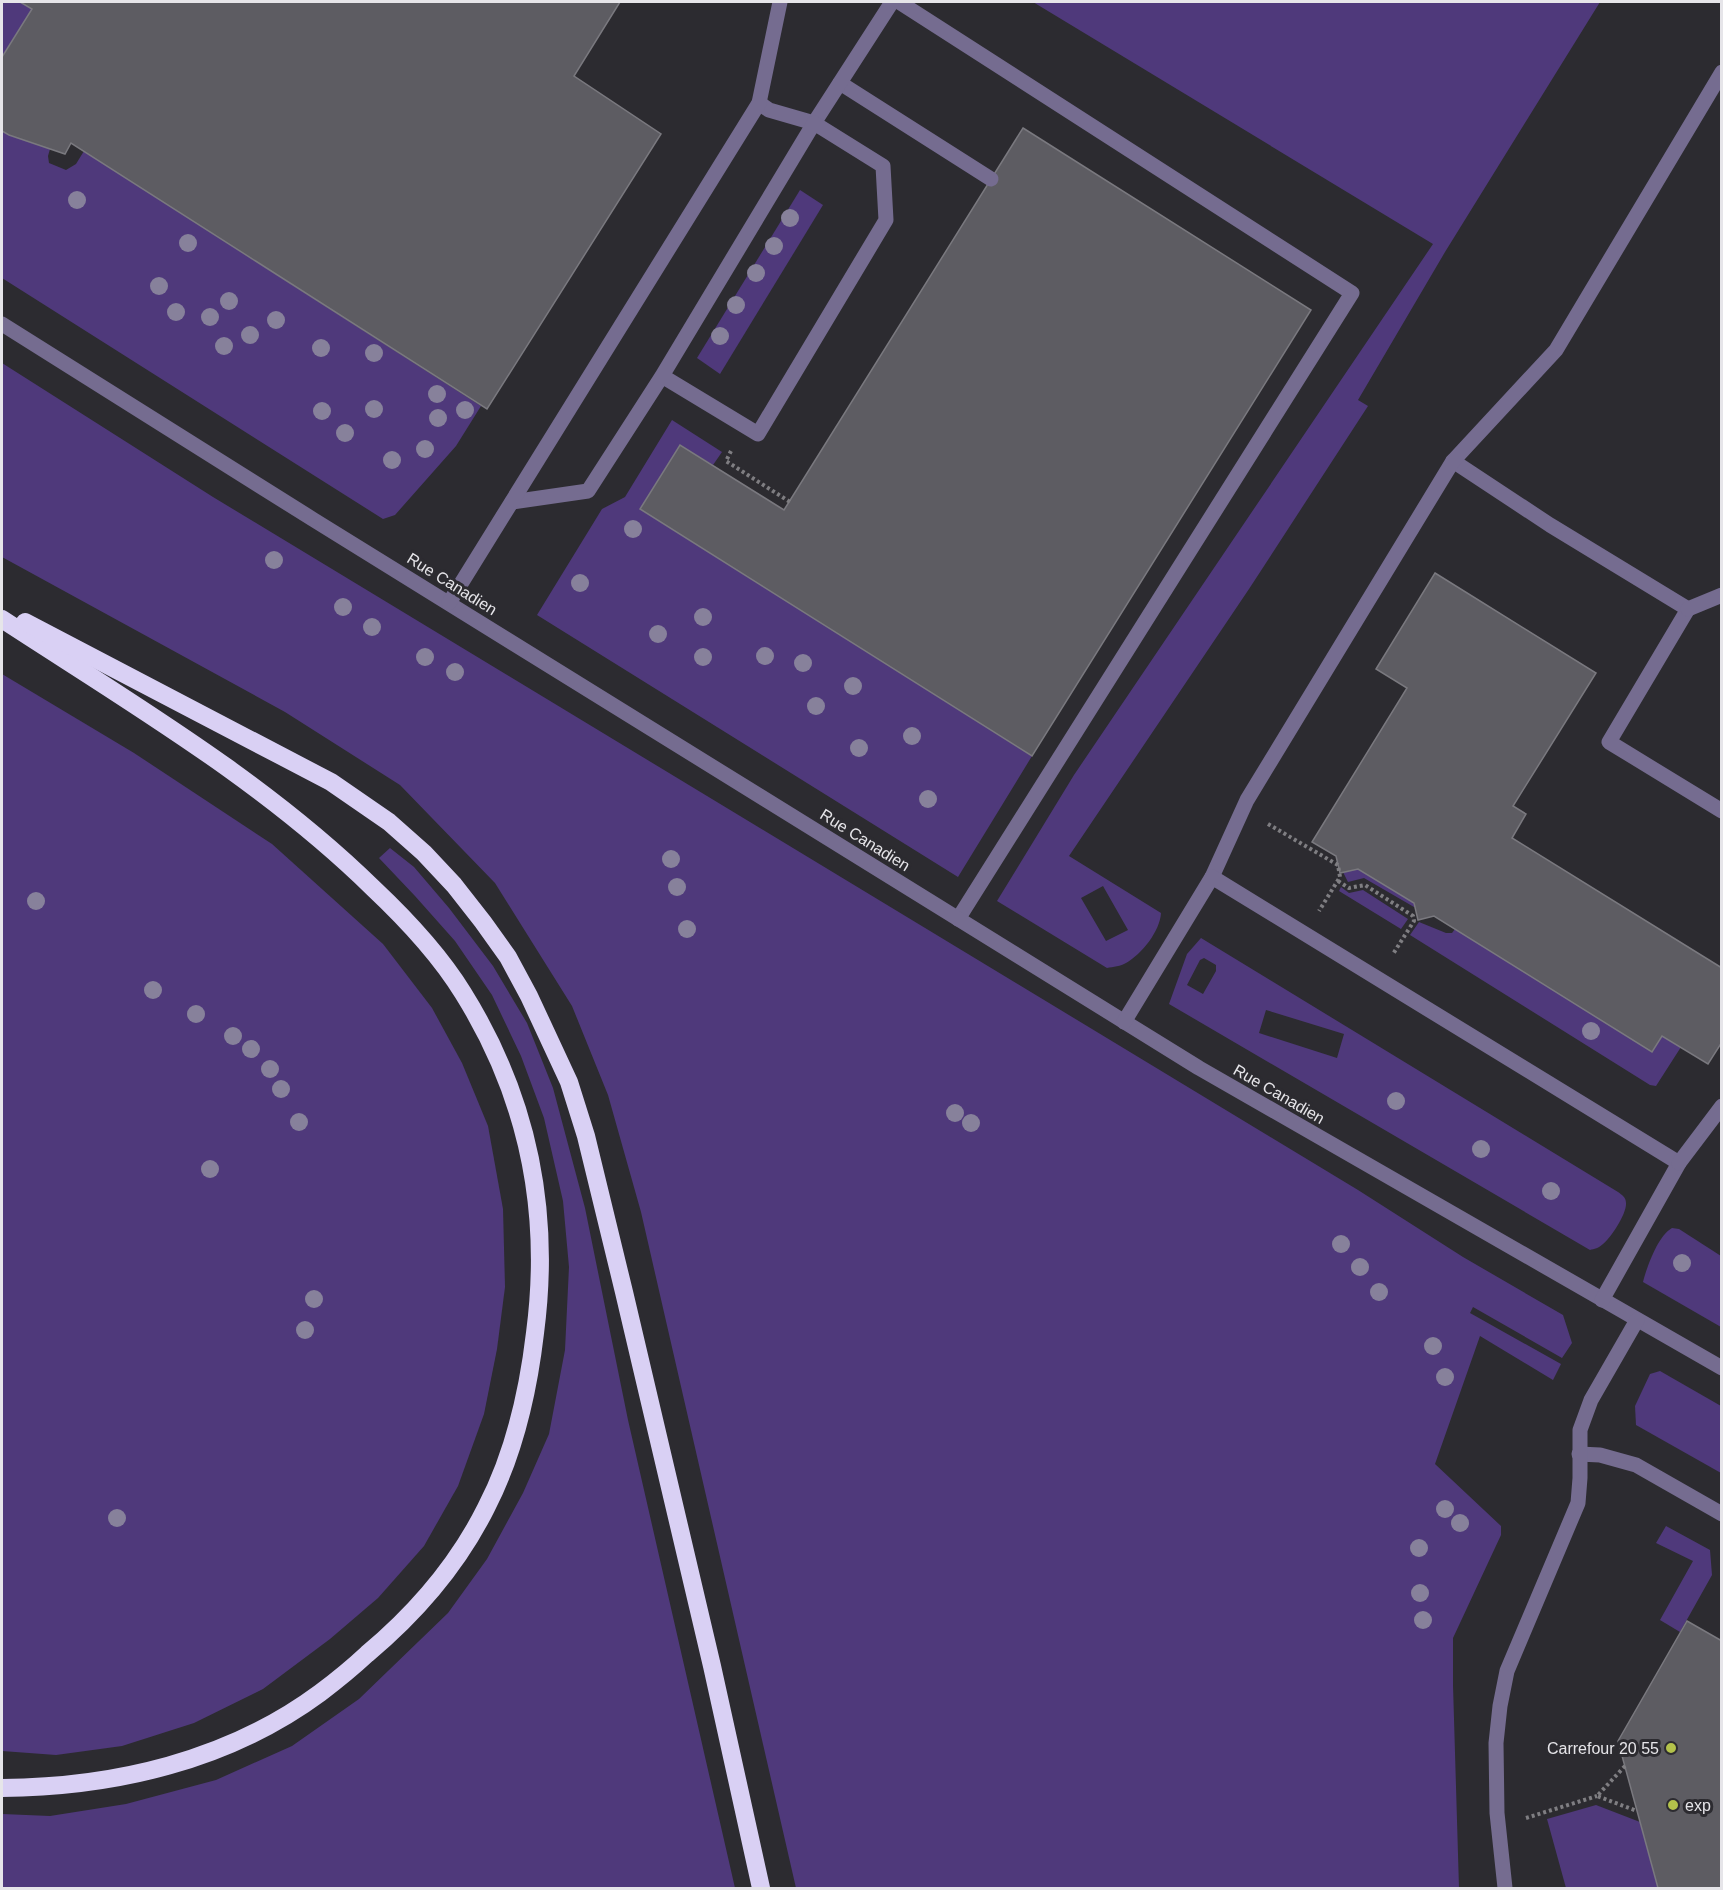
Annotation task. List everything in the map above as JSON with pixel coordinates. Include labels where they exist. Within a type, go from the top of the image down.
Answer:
[{"type":"highway","points":[[2,610],[331,782],[360,801],[389,822],[424,853],[454,885],[508,957],[538,1014],[569,1082],[585,1137],[627,1303],[712,1666],[761,1888]]},
{"type":"highway","points":[[2,619],[178,734],[272,801],[340,856],[405,919],[436,955],[461,989],[483,1026],[515,1098],[528,1146],[537,1199],[541,1248],[540,1300],[526,1391],[501,1476],[486,1509],[441,1580],[414,1612],[319,1694],[283,1717],[244,1737],[169,1767],[134,1776],[55,1786],[2,1788]]},
{"type":"street","points":[[449,603],[759,103],[780,2]]},
{"type":"street","points":[[512,502],[588,491],[662,376],[814,123],[892,2]]},
{"type":"street","points":[[899,2],[1352,293],[958,919]]},
{"type":"street","points":[[1124,1022],[1212,877],[1243,809],[1452,461],[1556,350],[1722,72]]},
{"type":"street","points":[[840,83],[991,179]]},
{"type":"street","points":[[662,376],[758,434],[886,220],[883,166],[814,123],[770,110],[759,103]]},
{"type":"street","name":"Rue Canadien","points":[[2,324],[1199,1068],[1722,1368]]},
{"type":"street","points":[[1452,461],[1550,525],[1688,609]]},
{"type":"street","points":[[1722,595],[1688,609],[1609,742],[1722,811]]},
{"type":"street","points":[[1212,877],[1680,1163]]},
{"type":"street","points":[[1602,1300],[1680,1163],[1722,1106]]},
{"type":"street","points":[[1504,1888],[1497,1801],[1496,1743],[1507,1671],[1578,1503],[1580,1430],[1591,1400],[1637,1320]]},
{"type":"street","points":[[1579,1454],[1600,1455],[1636,1465],[1722,1514]]},
{"type":"path","points":[[726,460],[790,502]]},
{"type":"path","points":[[1243,809],[1338,865],[1340,877],[1334,887]]},
{"type":"path","points":[[1338,881],[1348,888],[1365,885],[1414,914],[1414,921],[1406,932]]},
{"type":"path","points":[[1545,1812],[1597,1796],[1625,1766]]},
{"type":"path","points":[[1597,1796],[1637,1811]]},
{"type":"shaded area","points":[[2,2],[20,2],[32,9],[2,57]]},
{"type":"shaded area","points":[[1033,2],[1600,2],[1445,252],[1358,400],[1368,406],[1249,589],[1069,856],[1161,913],[1154,934],[1138,954],[1124,964],[1107,968],[997,901],[1074,775],[1433,244]],"holes":[[[1103,886],[1128,930],[1106,941],[1081,898]]]},
{"type":"shaded area","points":[[2,131],[50,149],[49,163],[66,170],[76,164],[84,151],[481,406],[456,446],[395,515],[383,519],[2,278]]},
{"type":"shaded area","points":[[800,190],[823,205],[720,374],[697,358]]},
{"type":"shaded area","points":[[2,363],[213,497],[1358,1190],[1463,1257],[1563,1315],[1572,1343],[1562,1358],[1473,1307],[1470,1313],[1561,1364],[1553,1380],[1480,1336],[1435,1464],[1501,1526],[1501,1535],[1453,1638],[1459,1888],[796,1888],[641,1212],[608,1095],[572,1006],[495,883],[400,785],[285,712],[2,557]]},
{"type":"shaded area","points":[[672,420],[722,452],[713,465],[680,445],[640,509],[1032,756],[958,877],[537,615],[602,509],[625,497]]},
{"type":"shaded area","points":[[2,674],[134,753],[272,844],[383,944],[432,1008],[462,1063],[488,1126],[503,1209],[505,1287],[497,1349],[484,1414],[458,1486],[424,1546],[378,1598],[330,1639],[263,1689],[194,1723],[122,1746],[56,1755],[2,1751]]},
{"type":"shaded area","points":[[390,848],[414,867],[493,966],[527,1023],[553,1088],[585,1208],[628,1420],[735,1888],[2,1888],[2,1814],[50,1816],[126,1804],[216,1780],[292,1746],[359,1699],[448,1613],[487,1559],[523,1493],[549,1434],[565,1350],[569,1267],[563,1201],[544,1118],[521,1056],[492,995],[455,941],[379,858]]},
{"type":"shaded area","points":[[1358,869],[1414,903],[1414,907],[1364,878],[1348,882],[1343,872]]},
{"type":"shaded area","points":[[1341,887],[1349,893],[1363,890],[1408,919],[1401,929],[1339,891]]},
{"type":"shaded area","points":[[1419,922],[1446,933],[1452,933],[1455,929],[1652,1051],[1662,1036],[1681,1047],[1656,1086],[1650,1085],[1410,935]]},
{"type":"shaded area","points":[[1201,938],[1618,1192],[1624,1196],[1626,1207],[1614,1231],[1601,1245],[1590,1250],[1169,1004],[1187,954]],"holes":[[[1204,958],[1216,965],[1216,971],[1203,994],[1187,985],[1200,960]],[[1266,1010],[1344,1034],[1337,1058],[1259,1033]]]},
{"type":"shaded area","points":[[1672,1228],[1679,1229],[1721,1256],[1721,1327],[1643,1282],[1658,1244]]},
{"type":"shaded area","points":[[1660,1371],[1721,1406],[1721,1473],[1636,1425],[1635,1406],[1650,1374]]},
{"type":"shaded area","points":[[1666,1526],[1710,1550],[1712,1575],[1680,1632],[1660,1620],[1693,1561],[1656,1543]]},
{"type":"shaded area","points":[[1596,1805],[1640,1822],[1658,1888],[1566,1888],[1547,1819]]},
{"type":"building","points":[[20,2],[620,2],[574,76],[661,134],[487,409],[71,143],[65,154],[2,131],[2,57],[32,9]]},
{"type":"building","points":[[1023,128],[1311,310],[1032,756],[640,509],[680,445],[784,510]]},
{"type":"building","points":[[1435,573],[1596,673],[1513,806],[1526,814],[1512,838],[1722,968],[1722,1042],[1708,1064],[1662,1036],[1652,1052],[1434,916],[1418,920],[1414,903],[1358,869],[1340,873],[1336,856],[1312,842],[1407,688],[1376,669]]},
{"type":"building","name":"Carrefour 20 55","points":[[1687,1621],[1722,1641],[1722,1888],[1658,1888],[1618,1741]]},
{"type":"place","name":"Carrefour 20 55","points":[[1671,1748]]},
{"type":"place","name":"exp","points":[[1673,1805]]}]
